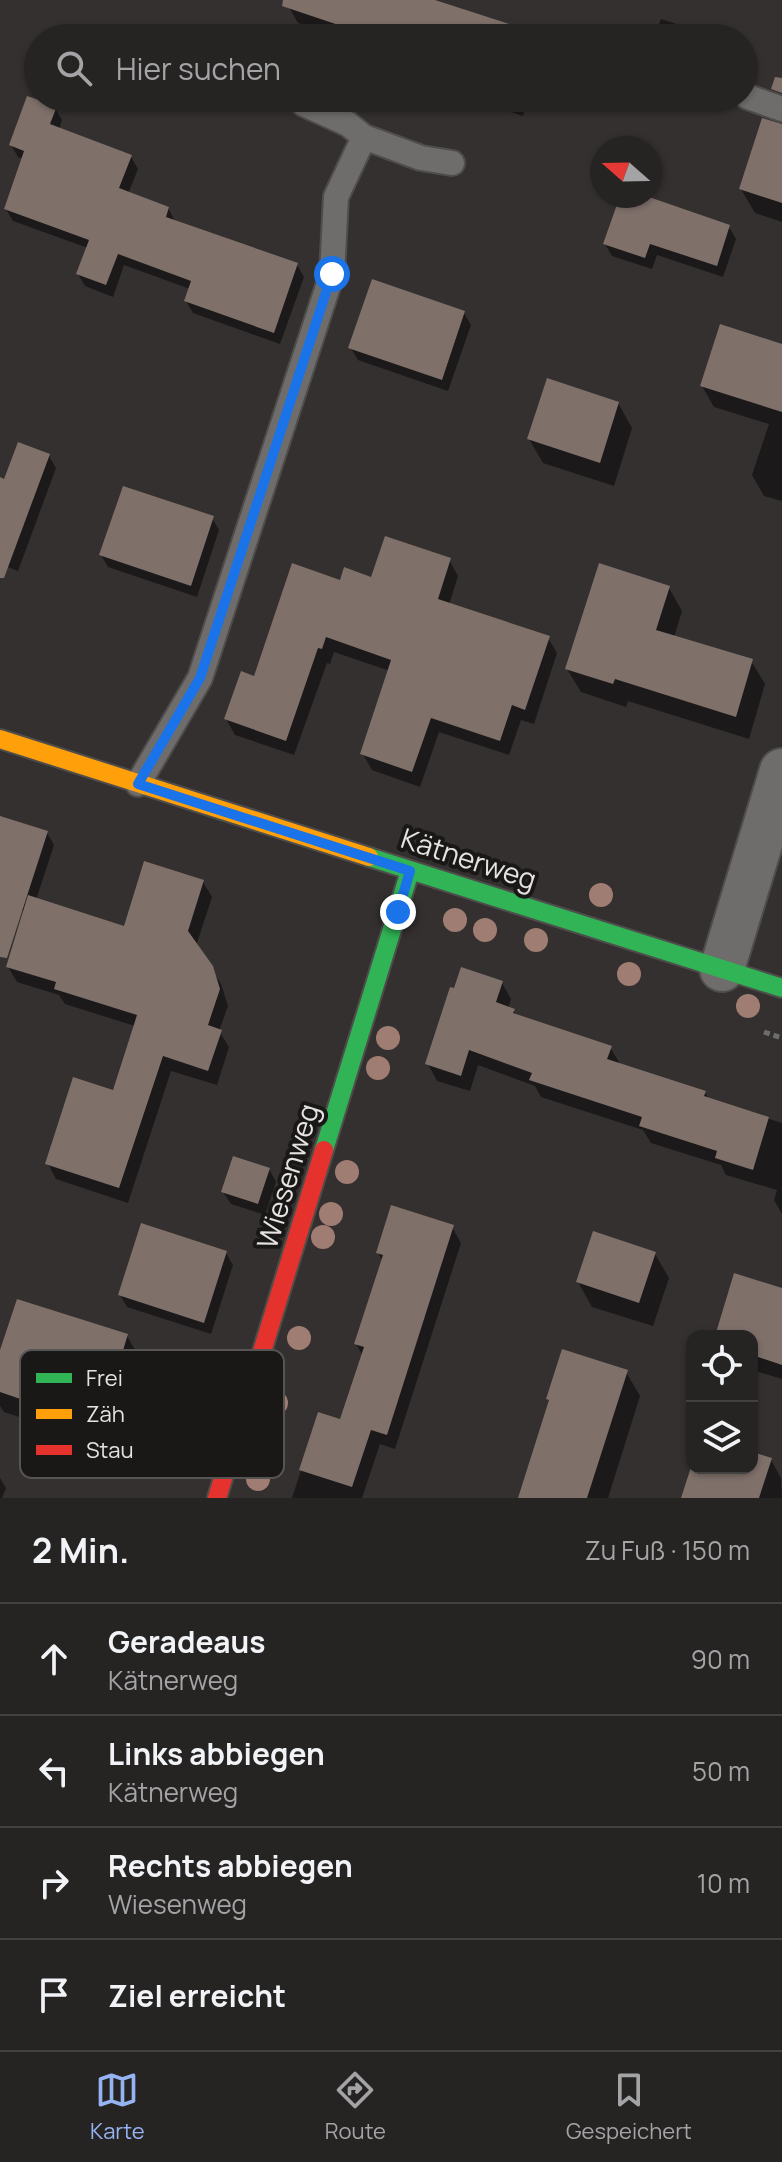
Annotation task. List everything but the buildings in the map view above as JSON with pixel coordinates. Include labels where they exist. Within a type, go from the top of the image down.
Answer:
[{"type":"street","name":"Kätnerweg","points":[[0,739],[782,988]]},
{"type":"street","points":[[722,969],[782,771]]},
{"type":"street","name":"Wiesenweg","points":[[263,1350],[410,871]]},
{"type":"street","name":"Wiesenweg","points":[[217,1498],[223,1478]]},
{"type":"lane","points":[[758,101],[782,109]]},
{"type":"lane","points":[[322,112],[348,124],[364,137],[421,158],[452,163]]},
{"type":"lane","points":[[138,784],[200,678],[332,274],[336,197],[364,137]]},
{"type":"traffic: fast","points":[[369,857],[782,988]]},
{"type":"traffic: fast","points":[[324,1150],[410,871]]},
{"type":"traffic: slow","points":[[0,739],[369,857]]},
{"type":"traffic: jam","points":[[263,1350],[324,1150]]},
{"type":"traffic: jam","points":[[217,1498],[223,1478]]},
{"type":"route","points":[[332,274],[200,678],[138,784],[410,871],[398,912]]}]
